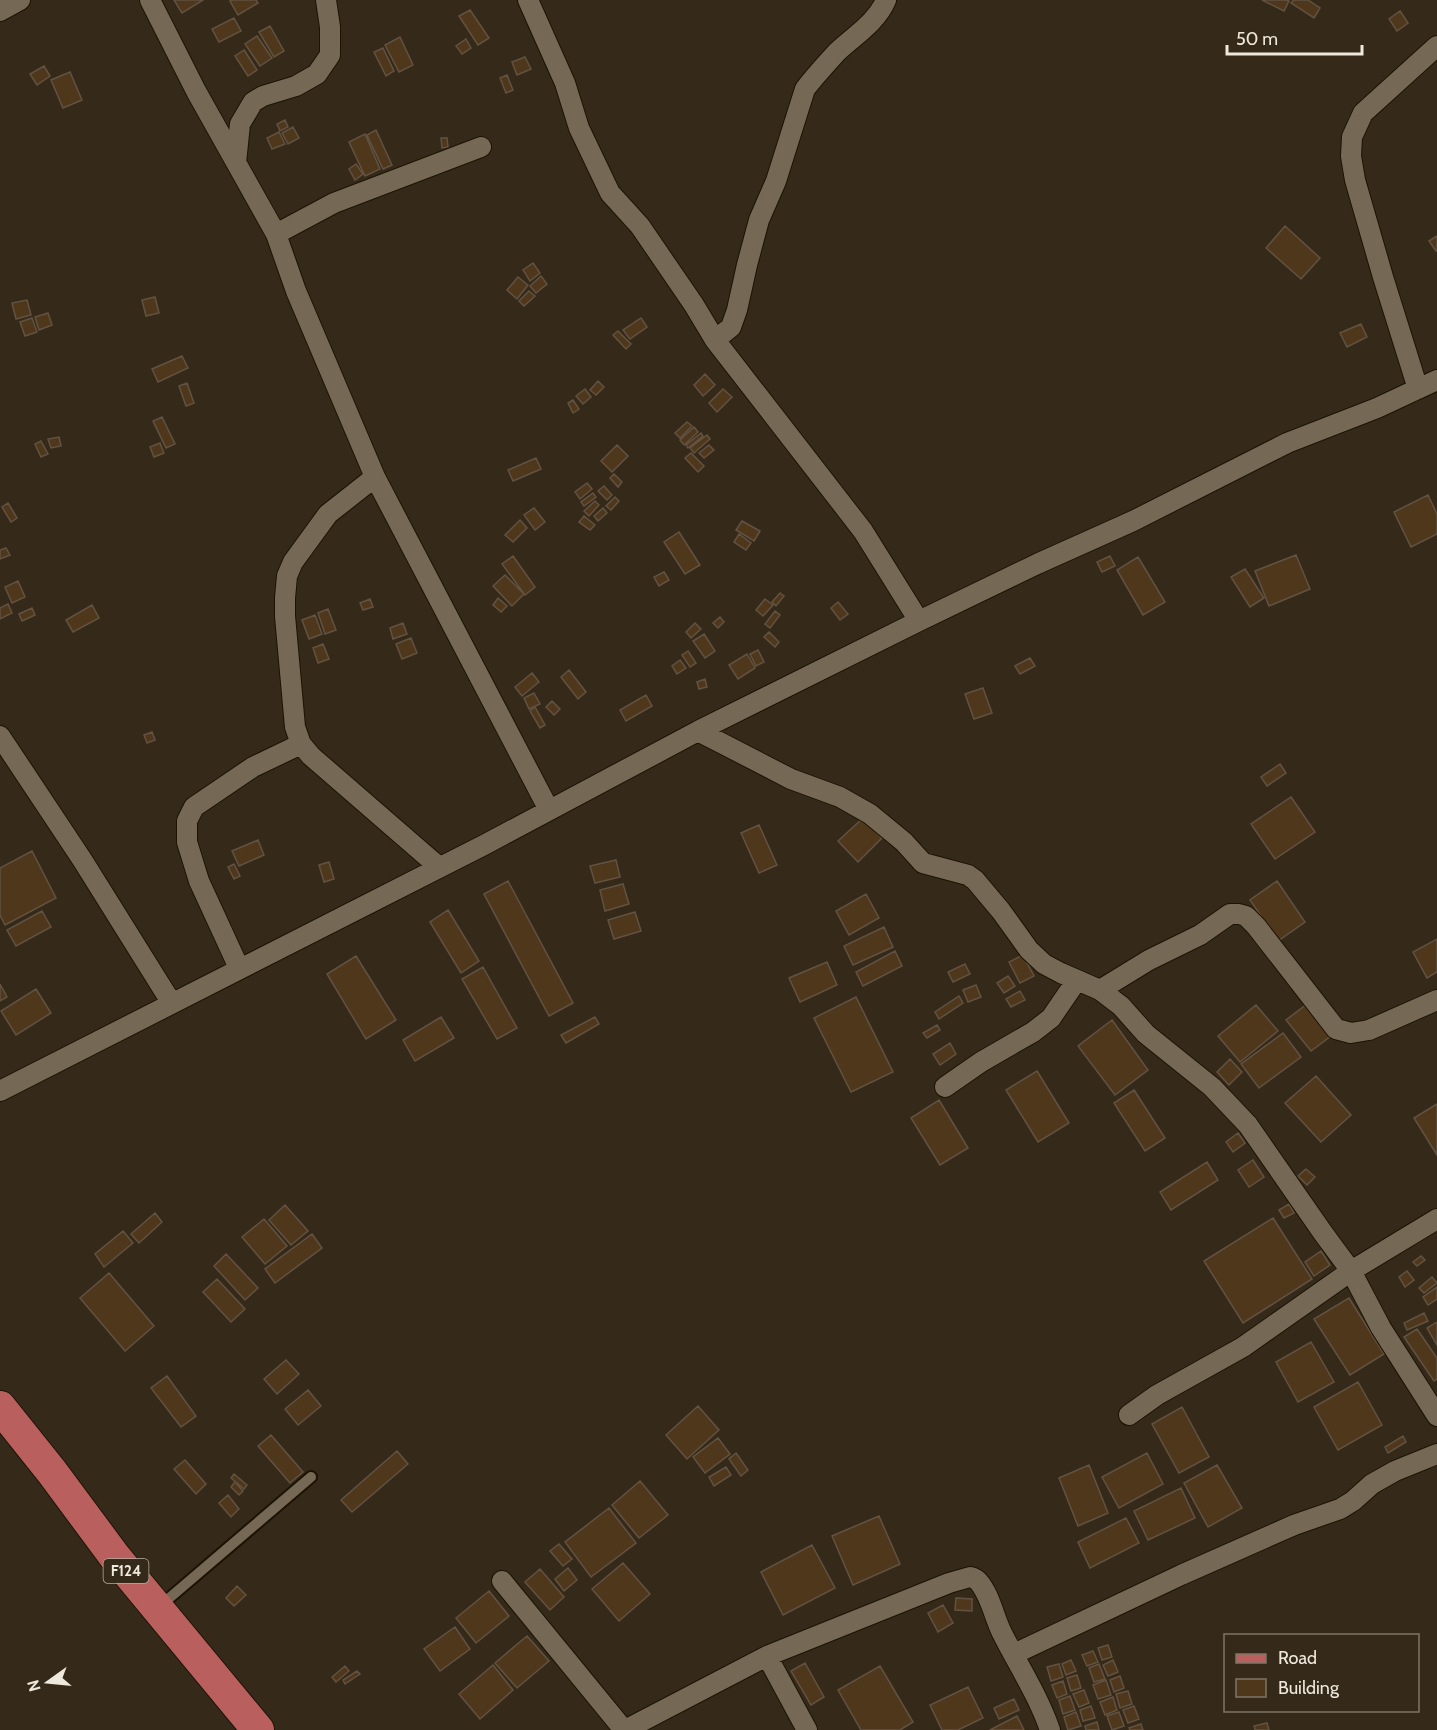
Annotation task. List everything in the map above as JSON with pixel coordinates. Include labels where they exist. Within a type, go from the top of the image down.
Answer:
[{"type":"main road","name":"F124","points":[[0,1407],[115,1557],[258,1730]]},
{"type":"street","points":[[0,11],[20,0]]},
{"type":"street","points":[[150,0],[196,91],[276,234],[296,291],[375,477],[549,810]]},
{"type":"street","points":[[236,163],[240,124],[253,102],[263,96],[296,86],[317,74],[330,55],[330,27],[326,0]]},
{"type":"street","points":[[528,0],[565,83],[579,128],[610,193],[640,226],[715,340],[863,531],[919,621]]},
{"type":"street","points":[[715,340],[731,327],[759,220],[776,181],[806,89],[837,52],[876,17],[886,0]]},
{"type":"street","points":[[1418,389],[1355,180],[1351,156],[1352,137],[1363,113],[1437,46]]},
{"type":"street","points":[[276,234],[334,203],[481,147]]},
{"type":"street","points":[[0,1091],[439,867],[698,730],[1037,564],[1133,521],[1287,443],[1377,408],[1437,380]]},
{"type":"street","points":[[375,477],[328,514],[293,562],[287,576],[285,616],[295,727],[301,744],[319,763],[439,867]]},
{"type":"street","points":[[698,730],[791,778],[840,797],[870,814],[896,835],[922,863],[968,875],[975,879],[1029,950],[1044,964],[1100,990],[1121,1006],[1146,1034],[1212,1087],[1248,1125],[1351,1271],[1381,1328],[1437,1416]]},
{"type":"street","points":[[0,736],[83,861],[171,1002]]},
{"type":"street","points":[[239,968],[199,881],[187,842],[187,821],[194,807],[253,766],[301,744]]},
{"type":"street","points":[[1100,990],[1149,960],[1200,935],[1226,917],[1235,914],[1246,916],[1256,926],[1336,1029],[1351,1033],[1369,1030],[1437,1000]]},
{"type":"street","points":[[945,1087],[981,1062],[1023,1039],[1051,1018],[1077,980]]},
{"type":"street","points":[[1129,1415],[1158,1395],[1243,1347],[1351,1271],[1437,1219]]},
{"type":"street","points":[[1014,1654],[1180,1575],[1294,1525],[1340,1509],[1372,1484],[1395,1471],[1437,1454]]},
{"type":"street","points":[[502,1581],[625,1730],[767,1656],[970,1576],[978,1581],[984,1591],[1001,1631],[1045,1715],[1050,1730]]},
{"type":"street","points":[[767,1656],[807,1730]]},
{"type":"lane","points":[[158,1608],[311,1477]]},
{"type":"building","points":[[174,0],[203,0],[182,13]]},
{"type":"building","points":[[256,0],[258,3],[238,15],[230,1]]},
{"type":"building","points":[[1262,0],[1286,0],[1289,1],[1284,11]]},
{"type":"building","points":[[1294,0],[1308,0],[1320,8],[1314,18],[1291,3]]},
{"type":"building","points":[[470,10],[489,38],[478,45],[459,16]]},
{"type":"building","points":[[1400,11],[1408,23],[1397,31],[1389,19]]},
{"type":"building","points":[[234,18],[241,31],[219,42],[212,29]]},
{"type":"building","points":[[270,26],[284,51],[274,57],[259,32]]},
{"type":"building","points":[[257,36],[272,58],[260,66],[245,44]]},
{"type":"building","points":[[400,37],[413,65],[399,72],[385,45]]},
{"type":"building","points":[[466,39],[471,48],[462,54],[456,46]]},
{"type":"building","points":[[383,48],[394,71],[386,76],[374,52]]},
{"type":"building","points":[[244,50],[257,70],[248,76],[235,56]]},
{"type":"building","points":[[525,57],[531,69],[517,75],[512,62]]},
{"type":"building","points":[[44,66],[50,76],[37,85],[30,74]]},
{"type":"building","points":[[70,72],[82,100],[63,108],[51,80]]},
{"type":"building","points":[[507,75],[513,90],[506,93],[500,78]]},
{"type":"building","points":[[285,120],[288,127],[280,131],[277,124]]},
{"type":"building","points":[[293,127],[299,138],[288,144],[282,133]]},
{"type":"building","points":[[376,130],[392,165],[383,169],[367,135]]},
{"type":"building","points":[[279,132],[285,144],[272,149],[267,138]]},
{"type":"building","points":[[365,134],[380,169],[365,176],[349,142]]},
{"type":"building","points":[[441,138],[447,138],[448,147],[442,148]]},
{"type":"building","points":[[356,164],[363,174],[355,180],[349,169]]},
{"type":"building","points":[[1285,226],[1320,258],[1301,279],[1266,248]]},
{"type":"building","points":[[1437,236],[1437,251],[1436,251],[1429,241]]},
{"type":"building","points":[[533,263],[540,273],[530,281],[523,270]]},
{"type":"building","points":[[541,276],[547,284],[536,293],[530,286]]},
{"type":"building","points":[[518,277],[528,285],[517,299],[507,290]]},
{"type":"building","points":[[529,291],[535,296],[524,306],[519,301]]},
{"type":"building","points":[[155,297],[159,313],[146,316],[142,300]]},
{"type":"building","points":[[27,300],[31,315],[16,319],[12,303]]},
{"type":"building","points":[[48,313],[52,325],[39,330],[35,317]]},
{"type":"building","points":[[32,318],[37,332],[25,336],[20,322]]},
{"type":"building","points":[[641,318],[647,327],[630,339],[623,330]]},
{"type":"building","points":[[1361,324],[1367,337],[1347,347],[1340,333]]},
{"type":"building","points":[[618,331],[631,344],[626,349],[613,335]]},
{"type":"building","points":[[182,356],[188,368],[158,382],[152,369]]},
{"type":"building","points":[[705,374],[715,385],[703,396],[694,385]]},
{"type":"building","points":[[598,381],[604,387],[596,395],[590,390]]},
{"type":"building","points":[[187,383],[194,403],[186,406],[179,386]]},
{"type":"building","points":[[585,389],[591,397],[583,404],[576,396]]},
{"type":"building","points":[[723,389],[732,397],[717,412],[709,403]]},
{"type":"building","points":[[573,400],[579,409],[573,413],[568,403]]},
{"type":"building","points":[[162,417],[175,444],[166,448],[153,421]]},
{"type":"building","points":[[687,422],[692,426],[680,438],[675,433]]},
{"type":"building","points":[[694,427],[698,432],[684,445],[680,440]]},
{"type":"building","points":[[701,433],[703,436],[688,448],[686,445]]},
{"type":"building","points":[[707,435],[710,439],[694,453],[690,448]]},
{"type":"building","points":[[59,437],[61,446],[51,448],[48,439]]},
{"type":"building","points":[[41,441],[48,454],[41,457],[35,444]]},
{"type":"building","points":[[160,443],[164,453],[154,457],[150,447]]},
{"type":"building","points":[[617,445],[628,456],[612,472],[601,461]]},
{"type":"building","points":[[709,445],[714,450],[704,458],[699,453]]},
{"type":"building","points":[[691,453],[704,466],[698,472],[685,458]]},
{"type":"building","points":[[536,458],[541,469],[513,481],[508,470]]},
{"type":"building","points":[[614,474],[622,482],[618,487],[610,478]]},
{"type":"building","points":[[587,483],[592,489],[580,499],[575,492]]},
{"type":"building","points":[[604,486],[612,495],[607,500],[598,491]]},
{"type":"building","points":[[593,493],[596,497],[584,506],[581,502]]},
{"type":"building","points":[[1428,495],[1437,514],[1437,534],[1411,547],[1394,512]]},
{"type":"building","points":[[615,497],[619,501],[611,510],[606,506]]},
{"type":"building","points":[[595,501],[599,505],[589,516],[584,511]]},
{"type":"building","points":[[8,503],[17,518],[11,522],[2,507]]},
{"type":"building","points":[[534,508],[545,522],[535,530],[524,515]]},
{"type":"building","points":[[603,508],[607,513],[598,521],[594,516]]},
{"type":"building","points":[[584,516],[595,525],[590,530],[579,522]]},
{"type":"building","points":[[520,520],[527,528],[513,542],[505,535]]},
{"type":"building","points":[[742,521],[760,531],[754,541],[736,530]]},
{"type":"building","points":[[679,532],[700,565],[685,574],[664,542]]},
{"type":"building","points":[[739,534],[751,543],[746,550],[734,542]]},
{"type":"building","points":[[6,548],[10,555],[0,559],[0,550]]},
{"type":"building","points":[[1296,555],[1310,589],[1269,606],[1255,571]]},
{"type":"building","points":[[513,556],[535,587],[525,595],[502,564]]},
{"type":"building","points":[[1110,556],[1115,566],[1102,572],[1097,562]]},
{"type":"building","points":[[1138,557],[1165,602],[1143,615],[1117,570]]},
{"type":"building","points":[[1245,569],[1264,598],[1250,607],[1231,577]]},
{"type":"building","points":[[664,572],[669,580],[659,586],[654,577]]},
{"type":"building","points":[[505,575],[524,594],[512,606],[493,586]]},
{"type":"building","points":[[18,581],[25,597],[12,603],[5,587]]},
{"type":"building","points":[[780,593],[784,596],[776,606],[772,602]]},
{"type":"building","points":[[498,598],[507,606],[501,612],[493,605]]},
{"type":"building","points":[[370,599],[373,607],[363,610],[360,603]]},
{"type":"building","points":[[765,599],[773,605],[763,616],[756,610]]},
{"type":"building","points":[[838,602],[848,614],[840,620],[831,608]]},
{"type":"building","points":[[8,604],[12,613],[0,619],[0,608]]},
{"type":"building","points":[[92,605],[99,618],[73,632],[66,620]]},
{"type":"building","points":[[32,608],[35,615],[22,621],[19,614]]},
{"type":"building","points":[[328,609],[336,630],[325,634],[318,613]]},
{"type":"building","points":[[775,611],[780,615],[770,628],[765,624]]},
{"type":"building","points":[[315,615],[322,634],[309,639],[302,620]]},
{"type":"building","points":[[720,617],[724,622],[718,628],[713,623]]},
{"type":"building","points":[[403,623],[407,634],[393,639],[390,628]]},
{"type":"building","points":[[695,623],[701,629],[691,638],[686,632]]},
{"type":"building","points":[[769,632],[779,642],[775,647],[764,637]]},
{"type":"building","points":[[704,634],[715,651],[705,658],[693,641]]},
{"type":"building","points":[[411,638],[417,653],[402,659],[396,644]]},
{"type":"building","points":[[323,644],[329,659],[318,663],[313,648]]},
{"type":"building","points":[[758,650],[764,662],[756,666],[750,654]]},
{"type":"building","points":[[688,651],[696,663],[690,667],[682,655]]},
{"type":"building","points":[[747,654],[755,668],[738,679],[729,665]]},
{"type":"building","points":[[1030,658],[1035,666],[1020,674],[1015,666]]},
{"type":"building","points":[[680,660],[686,668],[677,674],[672,666]]},
{"type":"building","points":[[569,670],[586,692],[578,699],[561,677]]},
{"type":"building","points":[[532,673],[539,682],[522,696],[515,687]]},
{"type":"building","points":[[705,679],[707,687],[699,689],[697,682]]},
{"type":"building","points":[[983,688],[992,713],[974,719],[965,694]]},
{"type":"building","points":[[534,693],[540,704],[529,709],[524,698]]},
{"type":"building","points":[[646,695],[652,706],[626,721],[620,710]]},
{"type":"building","points":[[552,701],[560,709],[554,715],[546,707]]},
{"type":"building","points":[[535,707],[545,725],[540,728],[530,711]]},
{"type":"building","points":[[152,732],[155,740],[147,743],[144,735]]},
{"type":"building","points":[[1280,764],[1286,773],[1267,786],[1261,777]]},
{"type":"building","points":[[1291,797],[1315,832],[1275,859],[1251,824]]},
{"type":"building","points":[[863,818],[882,838],[858,862],[838,841]]},
{"type":"building","points":[[759,825],[777,865],[759,873],[741,833]]},
{"type":"building","points":[[258,840],[264,855],[239,866],[232,851]]},
{"type":"building","points":[[32,851],[56,898],[5,925],[0,915],[0,868]]},
{"type":"building","points":[[616,860],[620,877],[595,883],[590,866]]},
{"type":"building","points":[[329,862],[334,879],[324,882],[319,865]]},
{"type":"building","points":[[234,864],[240,876],[234,879],[228,867]]},
{"type":"building","points":[[508,881],[573,1003],[549,1016],[484,894]]},
{"type":"building","points":[[1277,881],[1305,922],[1278,941],[1250,900]]},
{"type":"building","points":[[623,884],[629,904],[605,911],[600,890]]},
{"type":"building","points":[[866,894],[879,918],[849,935],[836,911]]},
{"type":"building","points":[[448,910],[479,961],[461,973],[430,922]]},
{"type":"building","points":[[42,911],[51,927],[16,946],[7,930]]},
{"type":"building","points":[[635,912],[641,931],[614,939],[608,920]]},
{"type":"building","points":[[884,927],[893,947],[853,965],[844,946]]},
{"type":"building","points":[[1437,939],[1437,972],[1427,978],[1413,952]]},
{"type":"building","points":[[895,951],[902,966],[863,986],[856,972]]},
{"type":"building","points":[[1023,955],[1034,976],[1020,983],[1009,962]]},
{"type":"building","points":[[356,956],[396,1020],[366,1039],[327,974]]},
{"type":"building","points":[[827,962],[837,985],[800,1002],[789,978]]},
{"type":"building","points":[[965,964],[970,974],[953,982],[948,972]]},
{"type":"building","points":[[483,967],[517,1028],[497,1039],[462,979]]},
{"type":"building","points":[[1008,976],[1015,986],[1004,993],[997,983]]},
{"type":"building","points":[[0,984],[7,997],[0,1001]]},
{"type":"building","points":[[976,985],[981,997],[968,1002],[963,990]]},
{"type":"building","points":[[36,989],[51,1013],[16,1035],[1,1011]]},
{"type":"building","points":[[1020,991],[1025,1000],[1011,1007],[1006,999]]},
{"type":"building","points":[[959,996],[963,1003],[939,1019],[935,1012]]},
{"type":"building","points":[[856,997],[893,1072],[851,1092],[814,1018]]},
{"type":"building","points":[[1311,1001],[1335,1033],[1311,1051],[1286,1020]]},
{"type":"building","points":[[1256,1005],[1278,1031],[1240,1062],[1218,1036]]},
{"type":"building","points":[[441,1017],[454,1038],[415,1061],[403,1040]]},
{"type":"building","points":[[595,1017],[599,1024],[566,1043],[561,1035]]},
{"type":"building","points":[[1112,1020],[1148,1070],[1115,1095],[1078,1046]]},
{"type":"building","points":[[937,1025],[940,1030],[927,1038],[923,1033]]},
{"type":"building","points":[[1283,1033],[1301,1057],[1259,1088],[1241,1064]]},
{"type":"building","points":[[950,1043],[956,1054],[940,1065],[933,1054]]},
{"type":"building","points":[[1230,1059],[1242,1072],[1229,1085],[1217,1072]]},
{"type":"building","points":[[1037,1071],[1069,1123],[1038,1142],[1006,1090]]},
{"type":"building","points":[[1316,1076],[1351,1115],[1321,1142],[1285,1103]]},
{"type":"building","points":[[1134,1090],[1165,1138],[1145,1151],[1114,1103]]},
{"type":"building","points":[[939,1100],[968,1148],[940,1165],[911,1118]]},
{"type":"building","points":[[1437,1104],[1437,1155],[1414,1118]]},
{"type":"building","points":[[1238,1133],[1245,1143],[1233,1152],[1226,1142]]},
{"type":"building","points":[[1253,1160],[1264,1177],[1249,1187],[1238,1170]]},
{"type":"building","points":[[1207,1162],[1218,1180],[1171,1210],[1160,1192]]},
{"type":"building","points":[[1306,1169],[1315,1177],[1307,1185],[1298,1176]]},
{"type":"building","points":[[1289,1204],[1294,1213],[1284,1218],[1279,1210]]},
{"type":"building","points":[[285,1205],[308,1231],[291,1245],[269,1220]]},
{"type":"building","points":[[155,1213],[162,1222],[139,1243],[131,1234]]},
{"type":"building","points":[[1273,1218],[1312,1279],[1243,1323],[1204,1261]]},
{"type":"building","points":[[264,1219],[287,1246],[265,1264],[242,1237]]},
{"type":"building","points":[[123,1231],[133,1243],[104,1267],[95,1254]]},
{"type":"building","points":[[312,1234],[322,1248],[275,1283],[265,1269]]},
{"type":"building","points":[[1321,1251],[1330,1265],[1314,1276],[1305,1262]]},
{"type":"building","points":[[226,1254],[258,1288],[245,1300],[214,1266]]},
{"type":"building","points":[[1421,1256],[1425,1260],[1417,1266],[1413,1262]]},
{"type":"building","points":[[1407,1271],[1414,1280],[1405,1287],[1399,1277]]},
{"type":"building","points":[[109,1273],[154,1326],[125,1351],[80,1298]]},
{"type":"building","points":[[1432,1277],[1437,1283],[1424,1293],[1419,1288]]},
{"type":"building","points":[[217,1279],[245,1309],[231,1322],[203,1292]]},
{"type":"building","points":[[1437,1287],[1437,1299],[1428,1305],[1423,1297]]},
{"type":"building","points":[[1349,1298],[1384,1354],[1350,1375],[1314,1319]]},
{"type":"building","points":[[1424,1313],[1428,1321],[1407,1330],[1404,1323]]},
{"type":"building","points":[[1437,1322],[1437,1345],[1427,1328]]},
{"type":"building","points":[[1417,1329],[1437,1358],[1437,1379],[1434,1381],[1404,1337]]},
{"type":"building","points":[[1311,1342],[1334,1382],[1298,1402],[1276,1362]]},
{"type":"building","points":[[286,1360],[299,1374],[277,1394],[264,1379]]},
{"type":"building","points":[[167,1376],[196,1416],[181,1427],[151,1388]]},
{"type":"building","points":[[1358,1382],[1382,1425],[1338,1450],[1314,1407]]},
{"type":"building","points":[[308,1390],[321,1406],[298,1425],[285,1409]]},
{"type":"building","points":[[698,1406],[719,1430],[687,1459],[666,1435]]},
{"type":"building","points":[[1182,1407],[1209,1457],[1179,1473],[1152,1424]]},
{"type":"building","points":[[271,1435],[303,1472],[290,1483],[258,1446]]},
{"type":"building","points":[[1403,1436],[1406,1442],[1388,1453],[1385,1447]]},
{"type":"building","points":[[718,1438],[730,1454],[705,1473],[693,1457]]},
{"type":"building","points":[[397,1451],[408,1464],[352,1512],[341,1500]]},
{"type":"building","points":[[736,1453],[748,1470],[741,1476],[729,1459]]},
{"type":"building","points":[[1147,1453],[1163,1484],[1119,1508],[1102,1477]]},
{"type":"building","points":[[185,1460],[206,1484],[196,1494],[174,1469]]},
{"type":"building","points":[[1089,1465],[1108,1513],[1078,1526],[1059,1478]]},
{"type":"building","points":[[1217,1465],[1242,1508],[1208,1527],[1184,1483]]},
{"type":"building","points":[[726,1467],[731,1475],[714,1486],[709,1477]]},
{"type":"building","points":[[234,1474],[247,1485],[244,1489],[231,1478]]},
{"type":"building","points":[[640,1481],[668,1515],[639,1538],[612,1505]]},
{"type":"building","points":[[235,1482],[243,1491],[239,1495],[231,1487]]},
{"type":"building","points":[[1181,1488],[1195,1518],[1148,1540],[1134,1511]]},
{"type":"building","points":[[228,1495],[239,1509],[231,1517],[219,1503]]},
{"type":"building","points":[[609,1508],[636,1543],[591,1577],[565,1542]]},
{"type":"building","points":[[879,1516],[900,1564],[853,1585],[832,1536]]},
{"type":"building","points":[[1126,1518],[1139,1543],[1090,1568],[1078,1542]]},
{"type":"building","points":[[559,1544],[572,1559],[563,1566],[550,1551]]},
{"type":"building","points":[[812,1545],[835,1588],[783,1615],[761,1572]]},
{"type":"building","points":[[623,1563],[650,1594],[619,1621],[592,1589]]},
{"type":"building","points":[[568,1568],[577,1580],[564,1591],[555,1579]]},
{"type":"building","points":[[540,1569],[564,1597],[550,1610],[525,1582]]},
{"type":"building","points":[[237,1586],[246,1595],[234,1606],[226,1598]]},
{"type":"building","points":[[489,1591],[509,1616],[476,1643],[456,1618]]},
{"type":"building","points":[[956,1598],[972,1599],[972,1611],[955,1610]]},
{"type":"building","points":[[943,1605],[953,1623],[938,1632],[928,1613]]},
{"type":"building","points":[[455,1627],[470,1649],[440,1671],[424,1649]]},
{"type":"building","points":[[527,1636],[549,1661],[517,1688],[495,1663]]},
{"type":"building","points":[[1108,1645],[1112,1657],[1102,1660],[1098,1648]]},
{"type":"building","points":[[1093,1651],[1098,1662],[1087,1666],[1082,1655]]},
{"type":"building","points":[[1071,1660],[1076,1671],[1066,1675],[1062,1664]]},
{"type":"building","points":[[1113,1660],[1118,1672],[1108,1676],[1103,1665]]},
{"type":"building","points":[[805,1663],[824,1697],[811,1705],[791,1671]]},
{"type":"building","points":[[1059,1664],[1063,1677],[1051,1681],[1047,1667]]},
{"type":"building","points":[[1099,1664],[1105,1679],[1094,1682],[1089,1668]]},
{"type":"building","points":[[493,1665],[513,1690],[480,1719],[459,1694]]},
{"type":"building","points":[[345,1666],[349,1671],[336,1682],[332,1677]]},
{"type":"building","points":[[880,1666],[913,1722],[900,1730],[861,1730],[838,1690]]},
{"type":"building","points":[[357,1671],[360,1674],[345,1684],[343,1680]]},
{"type":"building","points":[[1077,1675],[1081,1688],[1071,1691],[1067,1678]]},
{"type":"building","points":[[1120,1676],[1124,1688],[1114,1692],[1110,1680]]},
{"type":"building","points":[[1106,1680],[1111,1695],[1098,1699],[1093,1685]]},
{"type":"building","points":[[1063,1681],[1067,1694],[1057,1698],[1052,1685]]},
{"type":"building","points":[[968,1687],[983,1718],[958,1730],[942,1730],[930,1705]]},
{"type":"building","points":[[1084,1690],[1089,1703],[1079,1707],[1073,1694]]},
{"type":"building","points":[[1128,1691],[1132,1704],[1120,1708],[1116,1694]]},
{"type":"building","points":[[1070,1696],[1075,1710],[1063,1714],[1059,1700]]},
{"type":"building","points":[[1113,1697],[1117,1710],[1105,1715],[1100,1702]]},
{"type":"building","points":[[1014,1699],[1019,1710],[999,1719],[994,1708]]},
{"type":"building","points":[[1091,1706],[1095,1718],[1083,1721],[1080,1710]]},
{"type":"building","points":[[1134,1706],[1139,1719],[1128,1723],[1123,1710]]},
{"type":"building","points":[[1076,1712],[1081,1726],[1068,1730],[1064,1717]]},
{"type":"building","points":[[1119,1712],[1124,1726],[1112,1730],[1107,1716]]},
{"type":"building","points":[[1017,1716],[1024,1730],[990,1730]]},
{"type":"building","points":[[1097,1722],[1099,1730],[1086,1730],[1085,1726]]},
{"type":"building","points":[[1267,1723],[1269,1730],[1255,1730],[1254,1726]]},
{"type":"building","points":[[1141,1724],[1143,1730],[1130,1730],[1129,1728]]}]
